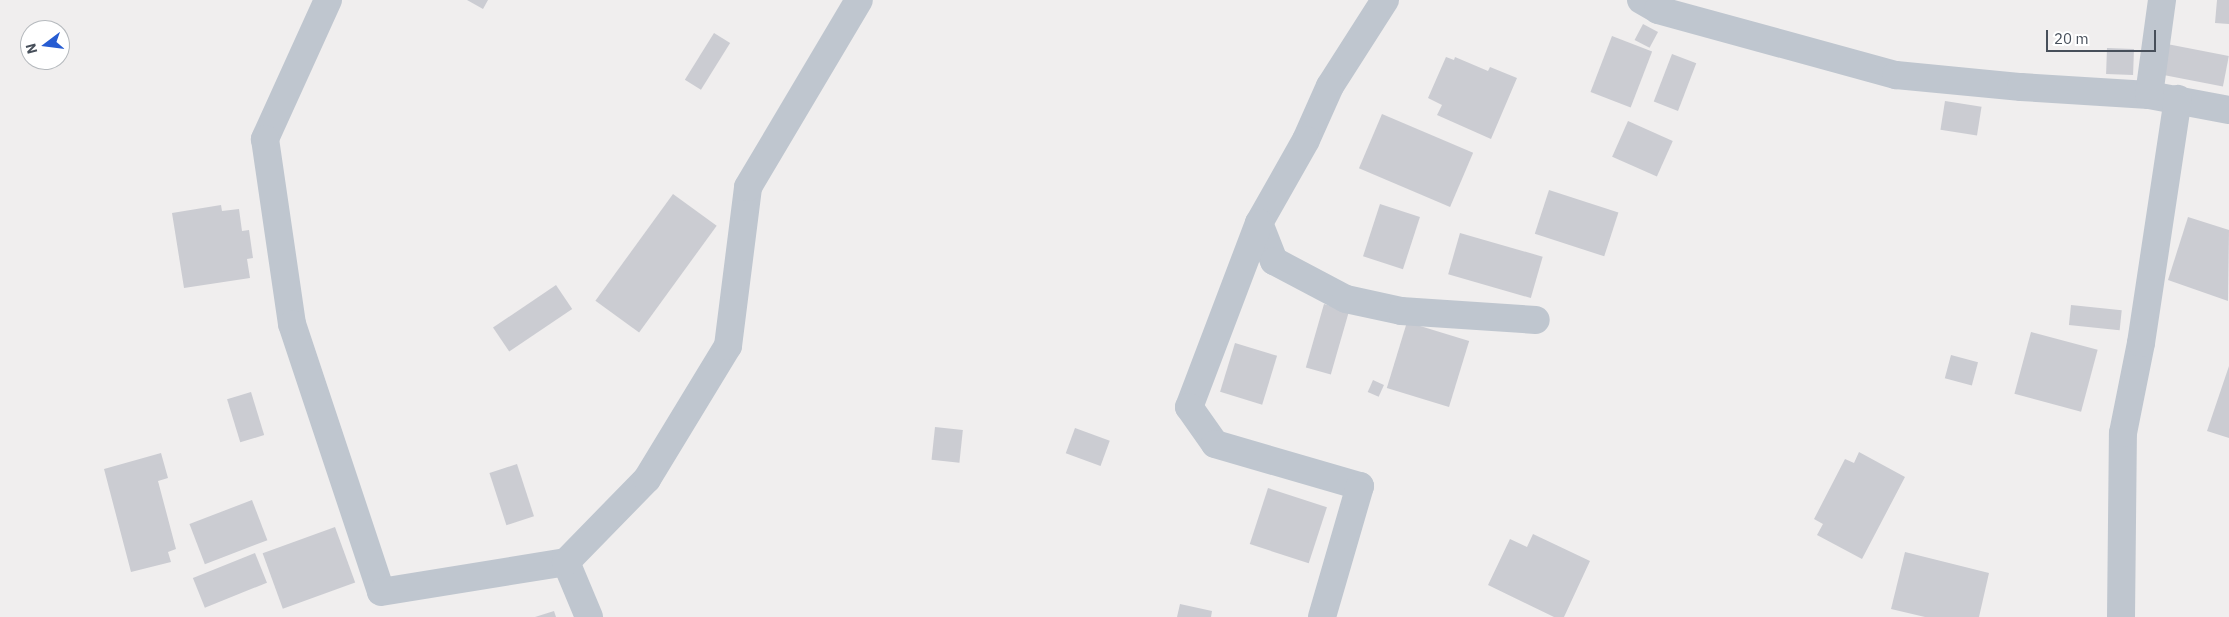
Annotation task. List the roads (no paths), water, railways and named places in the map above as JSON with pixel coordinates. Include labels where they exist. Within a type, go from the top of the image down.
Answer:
[{"type":"street","points":[[328,0],[265,139],[292,324],[381,592],[566,562],[646,479],[728,346],[748,187],[858,0]]},
{"type":"street","points":[[1322,617],[1360,486],[1215,444],[1190,408],[1259,223],[1306,140],[1330,86],[1385,0]]},
{"type":"street","points":[[1641,0],[1658,10],[1896,75],[2021,87],[2178,98],[2229,110]]},
{"type":"street","points":[[2149,95],[2162,0]]},
{"type":"street","points":[[2121,617],[2124,433],[2141,343],[2178,98]]},
{"type":"street","points":[[1259,223],[1274,261],[1346,299],[1401,311],[1536,320]]},
{"type":"street","points":[[566,562],[589,617]]}]
